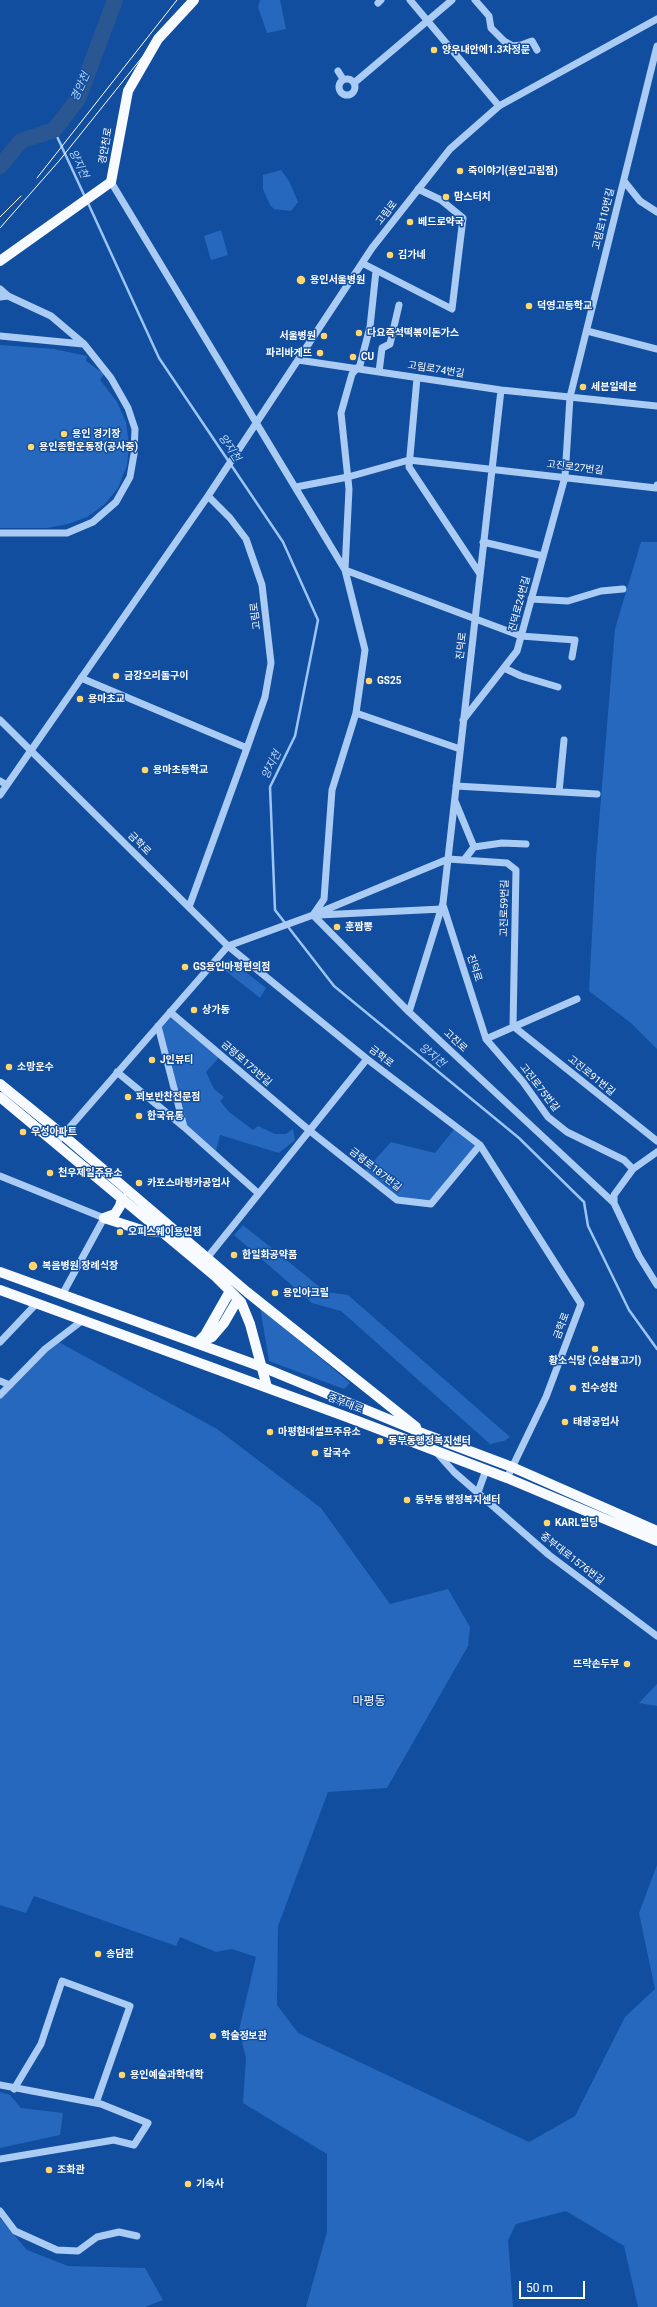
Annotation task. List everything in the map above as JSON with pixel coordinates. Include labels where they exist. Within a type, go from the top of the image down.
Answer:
[{"type":"main road","name":"경안천로","points":[[107,185],[128,91],[158,39],[194,0]]},
{"type":"main road","points":[[0,261],[107,185]]},
{"type":"main road","points":[[0,1084],[63,1135],[207,1258],[427,1435]]},
{"type":"main road","points":[[0,1096],[163,1232],[242,1302],[250,1324],[267,1387]]},
{"type":"main road","points":[[104,1218],[114,1214],[120,1206],[122,1198]]},
{"type":"main road","points":[[104,1218],[145,1231],[163,1232]]},
{"type":"main road","name":"중부대로","points":[[0,1272],[262,1367],[427,1435],[512,1467],[657,1530]]},
{"type":"main road","name":"중부대로","points":[[0,1290],[435,1450],[507,1478],[657,1541]]},
{"type":"main road","points":[[197,1343],[205,1335],[230,1291]]},
{"type":"main road","points":[[197,1343],[212,1337],[224,1323],[238,1299]]},
{"type":"street","points":[[410,0],[499,106]]},
{"type":"street","points":[[354,83],[452,0]]},
{"type":"street","points":[[475,0],[489,16],[492,28],[504,41],[513,46],[532,41],[537,50]]},
{"type":"street","name":"고림로","points":[[0,795],[208,496],[217,479],[362,263],[450,149],[499,106],[657,19]]},
{"type":"street","name":"고림로110번길","points":[[570,397],[657,46]]},
{"type":"street","points":[[338,71],[343,79]]},
{"type":"street","points":[[349,78],[354,83],[354,97],[346,96],[341,91],[340,82],[343,79],[349,78]]},
{"type":"street","points":[[624,181],[640,201],[657,212]]},
{"type":"street","points":[[107,185],[296,487],[345,570],[365,650],[356,713],[332,790],[324,899],[310,916]]},
{"type":"street","points":[[362,263],[452,309],[463,218],[441,200],[418,189]]},
{"type":"street","points":[[345,570],[349,489],[341,413],[352,374],[360,365],[370,327],[376,271]]},
{"type":"street","points":[[0,289],[8,296],[51,316],[84,344],[111,378],[128,408],[134,429],[134,454],[130,477],[116,502],[93,522],[67,533],[0,533]]},
{"type":"street","points":[[0,297],[8,296]]},
{"type":"street","points":[[379,372],[382,348],[390,344],[399,305]]},
{"type":"street","points":[[587,331],[657,349]]},
{"type":"street","points":[[0,336],[84,344]]},
{"type":"street","name":"고림로74번길","points":[[298,360],[501,390],[657,406]]},
{"type":"street","points":[[417,378],[409,467],[480,574]]},
{"type":"street","name":"진덕로","points":[[410,1012],[442,906],[501,390]]},
{"type":"street","points":[[565,477],[570,397]]},
{"type":"street","points":[[296,487],[348,477],[409,460]]},
{"type":"street","name":"고진로27번길","points":[[409,460],[657,487]]},
{"type":"street","name":"진덕로24번길","points":[[463,720],[517,651],[565,477]]},
{"type":"street","name":"고림로","points":[[189,907],[265,697],[272,663],[262,585],[246,539],[230,518],[208,496]]},
{"type":"street","points":[[483,542],[543,556]]},
{"type":"street","points":[[345,570],[521,636],[575,640],[572,657]]},
{"type":"street","points":[[531,599],[568,601],[601,591],[623,589]]},
{"type":"street","points":[[504,668],[522,676],[558,687]]},
{"type":"street","points":[[81,678],[247,748]]},
{"type":"street","points":[[356,713],[460,749]]},
{"type":"street","name":"금학로","points":[[0,720],[228,946],[367,1059],[480,1145],[581,1304],[546,1397],[507,1478]]},
{"type":"street","points":[[559,792],[564,740]]},
{"type":"street","points":[[0,781],[7,785]]},
{"type":"street","points":[[456,786],[597,794]]},
{"type":"street","points":[[454,800],[474,846]]},
{"type":"street","points":[[464,860],[474,846],[502,843],[526,844]]},
{"type":"street","name":"고진로59번길","points":[[228,946],[310,916],[448,859],[507,864],[516,870],[513,1026]]},
{"type":"street","points":[[310,916],[442,906]]},
{"type":"street","name":"진덕로","points":[[442,906],[486,1039]]},
{"type":"street","name":"고진로","points":[[310,916],[614,1203],[639,1256],[657,1285]]},
{"type":"street","points":[[56,1143],[228,946]]},
{"type":"street","points":[[486,1039],[577,999]]},
{"type":"street","name":"금령로173번길","points":[[170,1012],[310,1131]]},
{"type":"street","points":[[158,1026],[184,1127]]},
{"type":"street","name":"고진로91번길","points":[[513,1026],[657,1141]]},
{"type":"street","name":"고진로75번길","points":[[486,1039],[524,1082],[548,1117],[567,1132],[624,1160],[633,1169]]},
{"type":"street","points":[[207,1258],[367,1059]]},
{"type":"street","points":[[117,1072],[184,1127],[258,1193]]},
{"type":"street","name":"금령로187번길","points":[[310,1131],[397,1200],[431,1204],[480,1145]]},
{"type":"street","points":[[614,1203],[614,1195],[633,1169],[657,1152]]},
{"type":"street","points":[[0,1176],[104,1218],[62,1294]]},
{"type":"street","points":[[0,1342],[37,1303]]},
{"type":"street","points":[[0,1395],[46,1349],[83,1320]]},
{"type":"street","points":[[0,1381],[10,1385]]},
{"type":"street","name":"중부대로1576번길","points":[[435,1450],[454,1472],[549,1555],[657,1636]]},
{"type":"street","points":[[478,1492],[486,1470]]},
{"type":"street","points":[[14,2088],[42,2044],[62,1981],[130,2006],[96,2103]]},
{"type":"street","points":[[0,2085],[96,2103],[148,2123],[134,2145],[114,2140],[0,2159]]},
{"type":"street","points":[[0,2211],[15,2231],[57,2250],[78,2251],[98,2237],[119,2232],[137,2236]]},
{"type":"shaded area","points":[[260,0],[280,0],[286,29],[267,33],[258,7]]},
{"type":"shaded area","points":[[281,170],[289,181],[298,202],[291,211],[274,209],[270,205],[263,189],[263,175]]},
{"type":"shaded area","points":[[221,230],[228,255],[211,260],[204,236]]},
{"type":"shaded area","name":"용인 경기장","points":[[0,345],[54,349],[87,356],[86,361],[104,374],[100,380],[117,402],[126,422],[129,445],[127,465],[118,488],[105,504],[87,517],[68,524],[47,528],[0,528]]},
{"type":"shaded area","points":[[641,542],[657,542],[657,1049],[631,1023],[589,991],[596,859],[615,629]]},
{"type":"shaded area","points":[[229,959],[266,988],[260,998],[222,968]]},
{"type":"shaded area","points":[[170,1012],[221,1055],[206,1072],[214,1089],[224,1097],[220,1101],[229,1112],[253,1130],[258,1126],[275,1134],[286,1134],[293,1129],[295,1140],[279,1153],[220,1135],[215,1155],[184,1127],[158,1026]]},
{"type":"shaded area","points":[[456,1127],[480,1145],[431,1204],[397,1200],[363,1173],[391,1142],[435,1153]]},
{"type":"shaded area","points":[[243,1225],[326,1292],[348,1295],[510,1437],[504,1441],[490,1444],[341,1311],[312,1303],[234,1235]]},
{"type":"shaded area","points":[[260,1307],[350,1383],[344,1389],[269,1361]]},
{"type":"shaded area","points":[[55,1340],[217,1429],[321,1508],[390,1604],[448,1589],[470,1627],[468,1646],[387,1788],[328,1792],[278,1926],[277,2005],[298,2033],[529,2142],[575,2116],[625,2017],[655,1989],[639,1913],[657,1865],[657,2307],[638,2307],[624,2246],[566,2211],[516,2224],[508,2240],[513,2307],[306,2307],[327,2232],[327,2154],[243,2103],[246,2058],[239,2030],[256,1957],[232,1949],[216,1952],[180,1937],[176,1946],[34,1896],[26,1913],[0,1905],[0,1397]]},
{"type":"shaded area","points":[[657,1684],[657,1706],[639,1703]]},
{"type":"shaded area","points":[[0,2092],[10,2095],[21,2108],[63,2113],[60,2135],[0,2148]]},
{"type":"shaded area","points":[[0,2218],[27,2250],[68,2266],[145,2268],[163,2300],[145,2307],[0,2307]]},
{"type":"waterway","name":"경안천","points":[[0,166],[21,141],[54,130],[78,99],[115,0]]},
{"type":"waterway","name":"양지천","points":[[54,130],[85,197]]},
{"type":"waterway","name":"양지천","points":[[88,203],[159,358],[283,542],[318,620],[295,736],[270,787],[275,910],[334,986],[519,1138],[584,1202],[588,1226],[629,1310],[657,1349]]},
{"type":"tram line","points":[[37,178],[177,0]]},
{"type":"tram line","points":[[0,228],[59,161],[188,0]]},
{"type":"tram line","points":[[0,217],[21,196]]},
{"type":"place","name":"양우내안에1.3차정문","points":[[434,50]]},
{"type":"place","name":"죽이야기(용인고림점)","points":[[460,171]]},
{"type":"place","name":"맘스터치","points":[[446,197]]},
{"type":"place","name":"베드로약국","points":[[410,222]]},
{"type":"place","name":"김가네","points":[[390,255]]},
{"type":"place","name":"용인서울병원","points":[[301,280]]},
{"type":"place","name":"덕영고등학교","points":[[529,306]]},
{"type":"place","name":"다요즉석떡볶이돈가스","points":[[359,333]]},
{"type":"place","name":"서울병원","points":[[324,336]]},
{"type":"place","name":"파리바게뜨","points":[[320,353]]},
{"type":"place","name":"CU","points":[[353,357]]},
{"type":"place","name":"세븐일레븐","points":[[583,387]]},
{"type":"place","name":"용인 경기장","points":[[64,434]]},
{"type":"place","name":"용인종합운동장(공사중)","points":[[31,447]]},
{"type":"place","name":"금강오리돌구이","points":[[116,676]]},
{"type":"place","name":"GS25","points":[[369,681]]},
{"type":"place","name":"용마초교","points":[[80,699]]},
{"type":"place","name":"용마초등학교","points":[[145,770]]},
{"type":"place","name":"훈짬뽕","points":[[337,927]]},
{"type":"place","name":"GS용인마평편의점","points":[[185,967]]},
{"type":"place","name":"상가동","points":[[194,1010]]},
{"type":"place","name":"J인뷰티","points":[[152,1060]]},
{"type":"place","name":"소망운수","points":[[9,1067]]},
{"type":"place","name":"꾀보반찬전문점","points":[[128,1097]]},
{"type":"place","name":"한국유통","points":[[139,1116]]},
{"type":"place","name":"우성아파트","points":[[23,1132]]},
{"type":"place","name":"천우제일주유소","points":[[50,1173]]},
{"type":"place","name":"카포스마평카공업사","points":[[139,1183]]},
{"type":"place","name":"오피스웨이용인점","points":[[120,1232]]},
{"type":"place","name":"한일화공약품","points":[[234,1255]]},
{"type":"place","name":"복음병원 장례식장","points":[[33,1266]]},
{"type":"place","name":"용인아크릴","points":[[275,1293]]},
{"type":"place","name":"황소식당 (오삼불고기)","points":[[595,1349]]},
{"type":"place","name":"진수성찬","points":[[573,1388]]},
{"type":"place","name":"태광공업사","points":[[565,1422]]},
{"type":"place","name":"마평현대셀프주유소","points":[[270,1432]]},
{"type":"place","name":"동부동행정복지센터","points":[[380,1441]]},
{"type":"place","name":"칼국수","points":[[315,1453]]},
{"type":"place","name":"동부동 행정복지센터","points":[[407,1500]]},
{"type":"place","name":"KARL빌딩","points":[[547,1523]]},
{"type":"place","name":"뜨락손두부","points":[[627,1664]]},
{"type":"place","name":"송담관","points":[[98,1954]]},
{"type":"place","name":"학술정보관","points":[[213,2036]]},
{"type":"place","name":"용인예술과학대학","points":[[122,2075]]},
{"type":"place","name":"조화관","points":[[49,2170]]},
{"type":"place","name":"기숙사","points":[[188,2184]]},
{"type":"district","name":"마평동","points":[[369,1702]]}]
